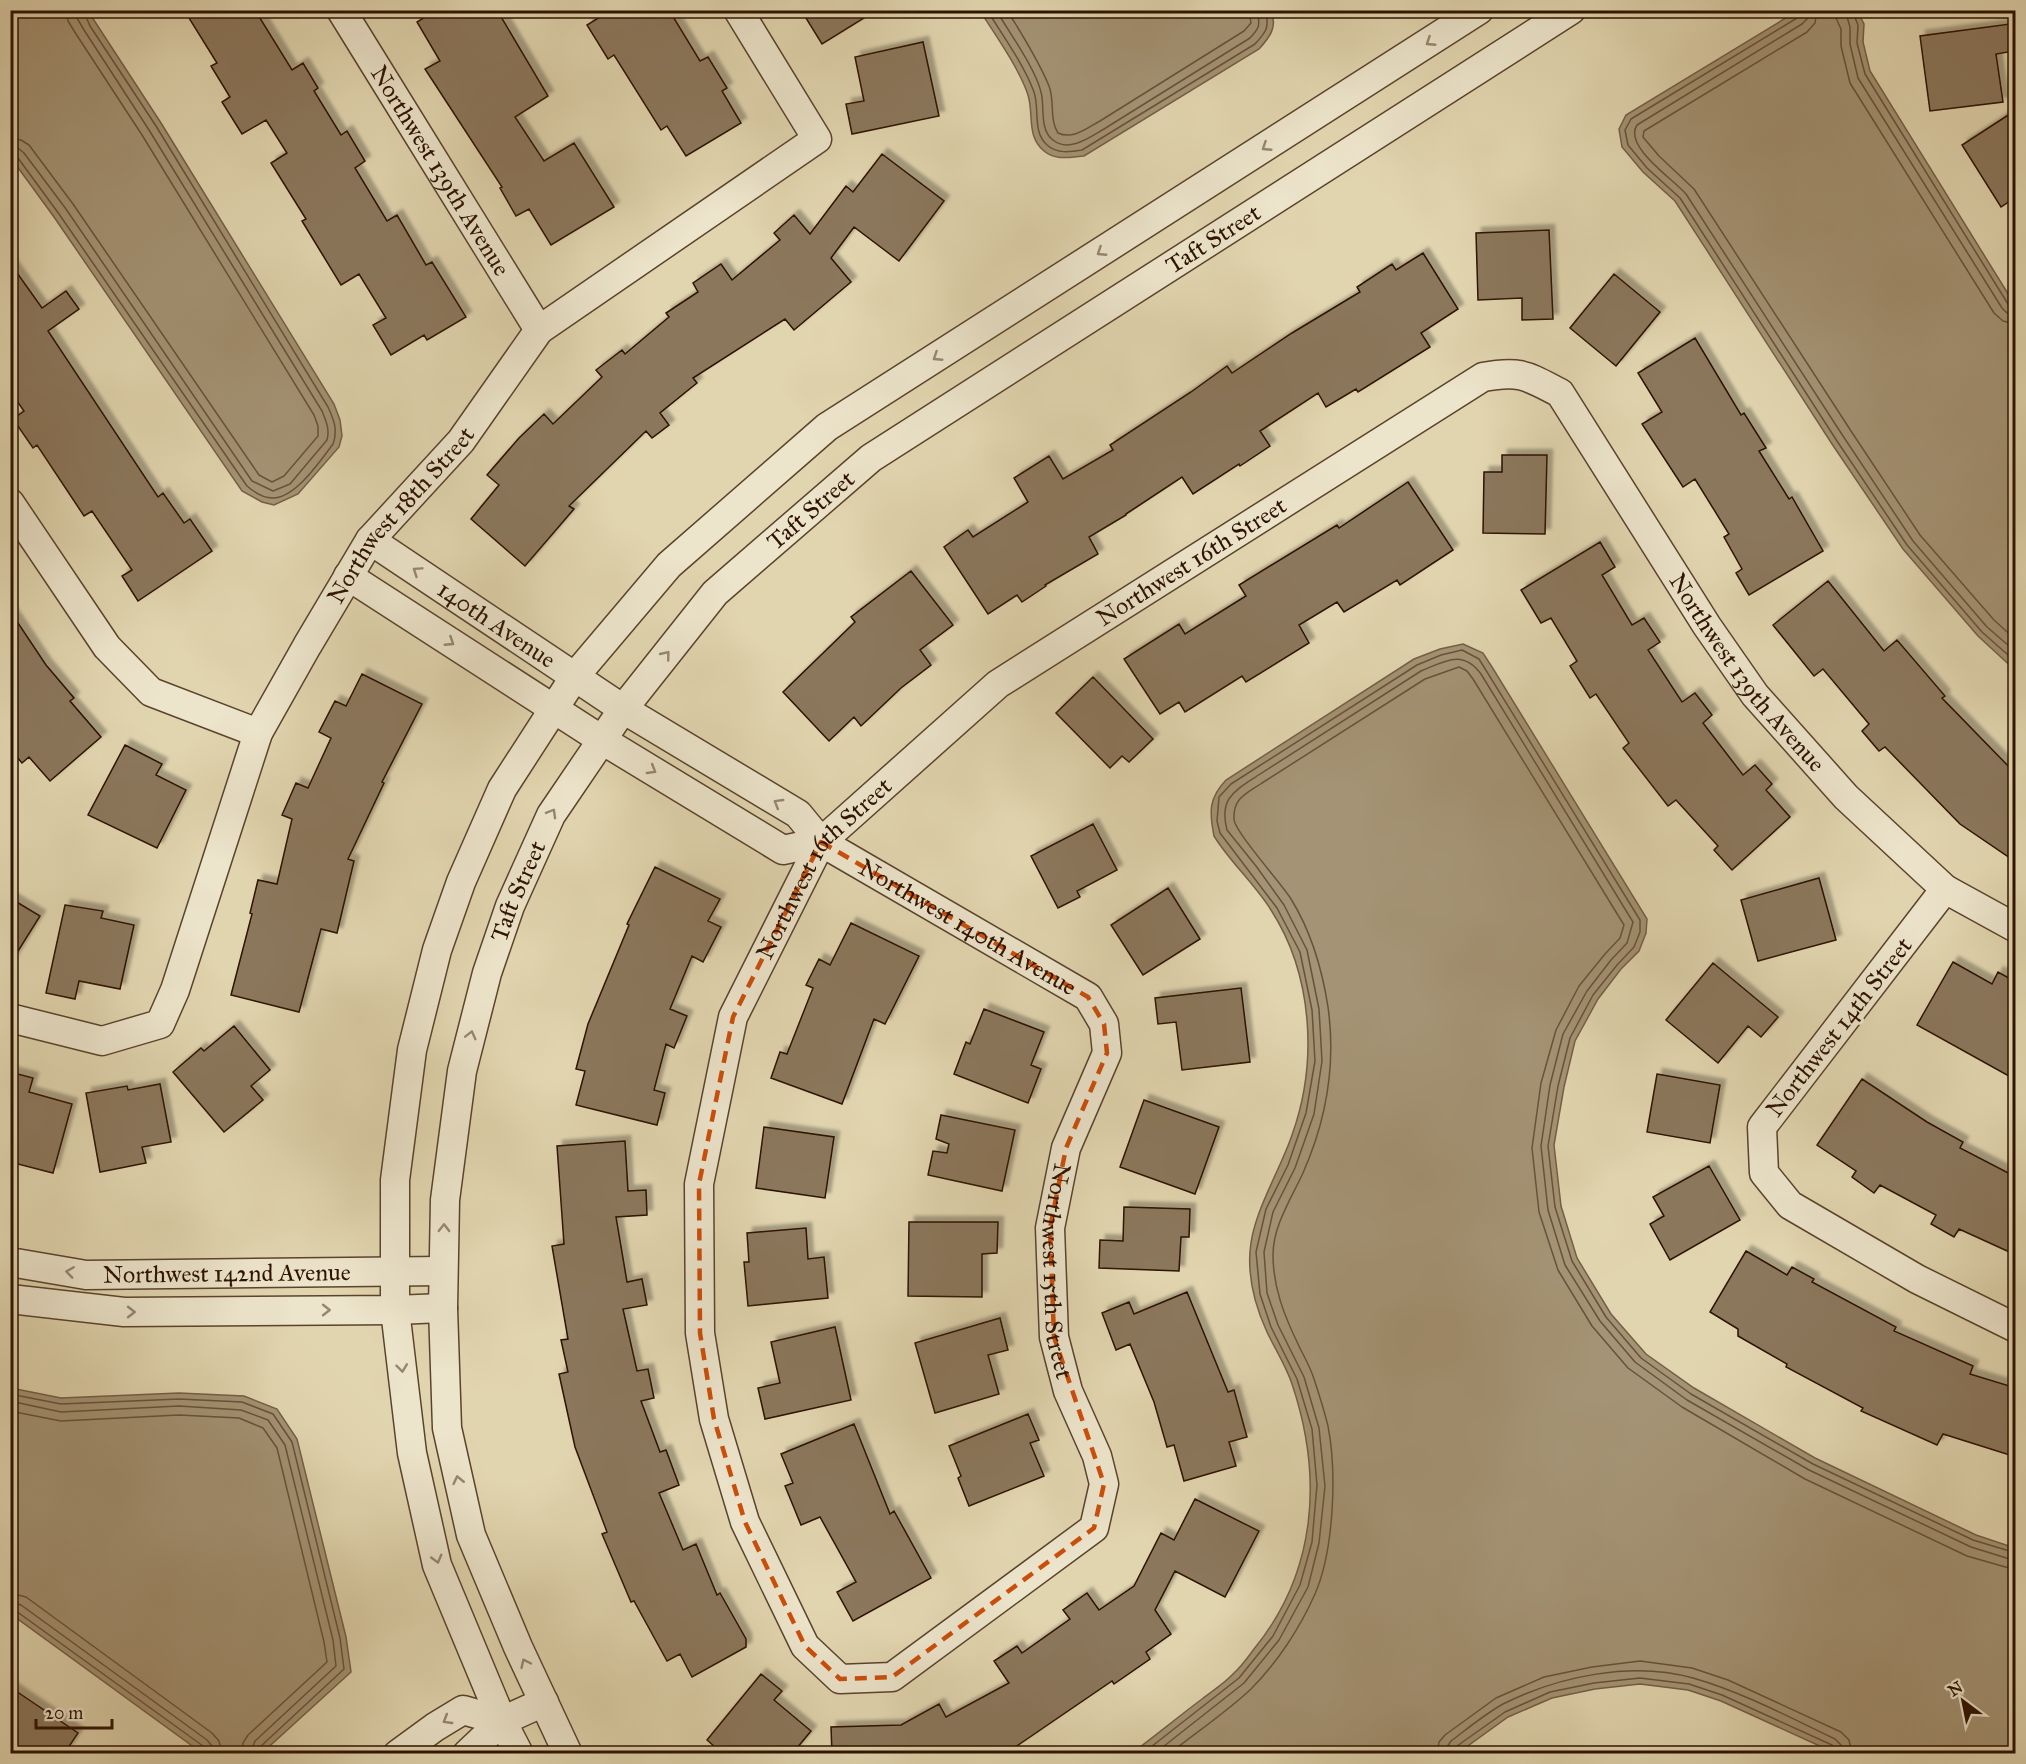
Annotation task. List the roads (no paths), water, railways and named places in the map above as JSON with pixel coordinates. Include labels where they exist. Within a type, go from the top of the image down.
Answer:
[{"type":"street","name":"Northwest 139th Avenue","points":[[341,10],[539,330]]},
{"type":"street","name":"Northwest 18th Street","points":[[10,1018],[102,1041],[160,1024],[175,990],[258,733],[370,540],[461,441],[539,330],[817,140],[738,10]]},
{"type":"street","name":"Taft Street","points":[[395,1310],[396,1169],[412,1050],[437,950],[461,882],[502,789],[575,676],[669,565],[827,427],[1479,10]]},
{"type":"street","name":"Taft Street","points":[[443,1308],[445,1200],[462,1071],[487,973],[510,906],[550,815],[623,709],[715,593],[871,458],[1572,10]]},
{"type":"street","name":"Northwest 16th Street","points":[[1104,1484],[1094,1528],[892,1677],[840,1679],[805,1646],[745,1522],[714,1419],[700,1333],[699,1184],[733,1017],[821,842],[998,684],[1482,377],[1505,373],[1526,376]]},
{"type":"street","name":"Northwest 139th Avenue","points":[[1526,376],[1560,393],[1707,626],[1755,695],[1846,797],[1945,890],[2016,928]]},
{"type":"street","points":[[10,503],[107,647],[151,692],[258,733]]},
{"type":"street","name":"140th Avenue","points":[[370,540],[623,709]]},
{"type":"street","name":"140th Avenue","points":[[348,576],[602,740]]},
{"type":"street","name":"Northwest 140th Avenue","points":[[623,709],[798,814],[821,842],[1088,997],[1104,1023]]},
{"type":"street","points":[[602,740],[783,850],[821,842]]},
{"type":"street","name":"Northwest 14th Street","points":[[1945,890],[1761,1127],[1764,1173],[1790,1205],[1917,1279],[2016,1328]]},
{"type":"street","name":"Northwest 15th Street","points":[[1104,1023],[1107,1053],[1066,1148],[1050,1228],[1054,1337],[1068,1391],[1097,1456],[1104,1484]]},
{"type":"street","name":"Northwest 142nd Avenue","points":[[10,1262],[86,1275],[443,1271]]},
{"type":"street","name":"Northwest 142nd Avenue","points":[[10,1299],[124,1312],[443,1308]]},
{"type":"street","points":[[443,1308],[447,1428],[471,1536],[518,1647],[568,1754]]},
{"type":"street","points":[[395,1310],[412,1453],[438,1565],[502,1721],[519,1754]]},
{"type":"street","points":[[467,1754],[502,1721],[544,1702]]},
{"type":"street","points":[[398,1754],[463,1710],[502,1721]]},
{"type":"water","points":[[1270,10],[1273,16],[1272,31],[1259,49],[1084,156],[1063,158],[1049,154],[1038,145],[1033,132],[1030,102],[1024,85],[1007,52],[980,11]]},
{"type":"water","points":[[1799,10],[1857,11],[1864,24],[1863,42],[1870,71],[2015,305],[2015,670],[1978,636],[1903,549],[1832,444],[1675,201],[1643,172],[1622,147],[1619,129],[1626,115]]},
{"type":"water","points":[[10,11],[88,11],[161,123],[334,404],[340,420],[342,436],[339,447],[298,494],[274,505],[262,502],[242,491],[11,158]]},
{"type":"water","points":[[1463,644],[1483,653],[1647,919],[1646,933],[1639,951],[1621,969],[1598,999],[1575,1041],[1564,1087],[1554,1145],[1561,1206],[1577,1258],[1611,1314],[1646,1354],[1694,1388],[1815,1458],[1976,1535],[2015,1548],[2015,1753],[1835,1753],[1721,1701],[1688,1690],[1640,1684],[1595,1689],[1552,1698],[1508,1717],[1458,1753],[1132,1753],[1223,1684],[1247,1658],[1275,1619],[1291,1588],[1302,1556],[1308,1522],[1310,1488],[1308,1453],[1302,1419],[1290,1377],[1259,1313],[1250,1262],[1256,1223],[1287,1149],[1300,1107],[1306,1079],[1307,1020],[1296,962],[1285,935],[1264,900],[1214,836],[1211,819],[1213,799],[1226,780],[1414,659],[1440,649]]},
{"type":"water","points":[[11,1388],[61,1398],[179,1393],[244,1396],[277,1409],[297,1439],[346,1637],[351,1672],[262,1753],[202,1753],[11,1614]]}]
